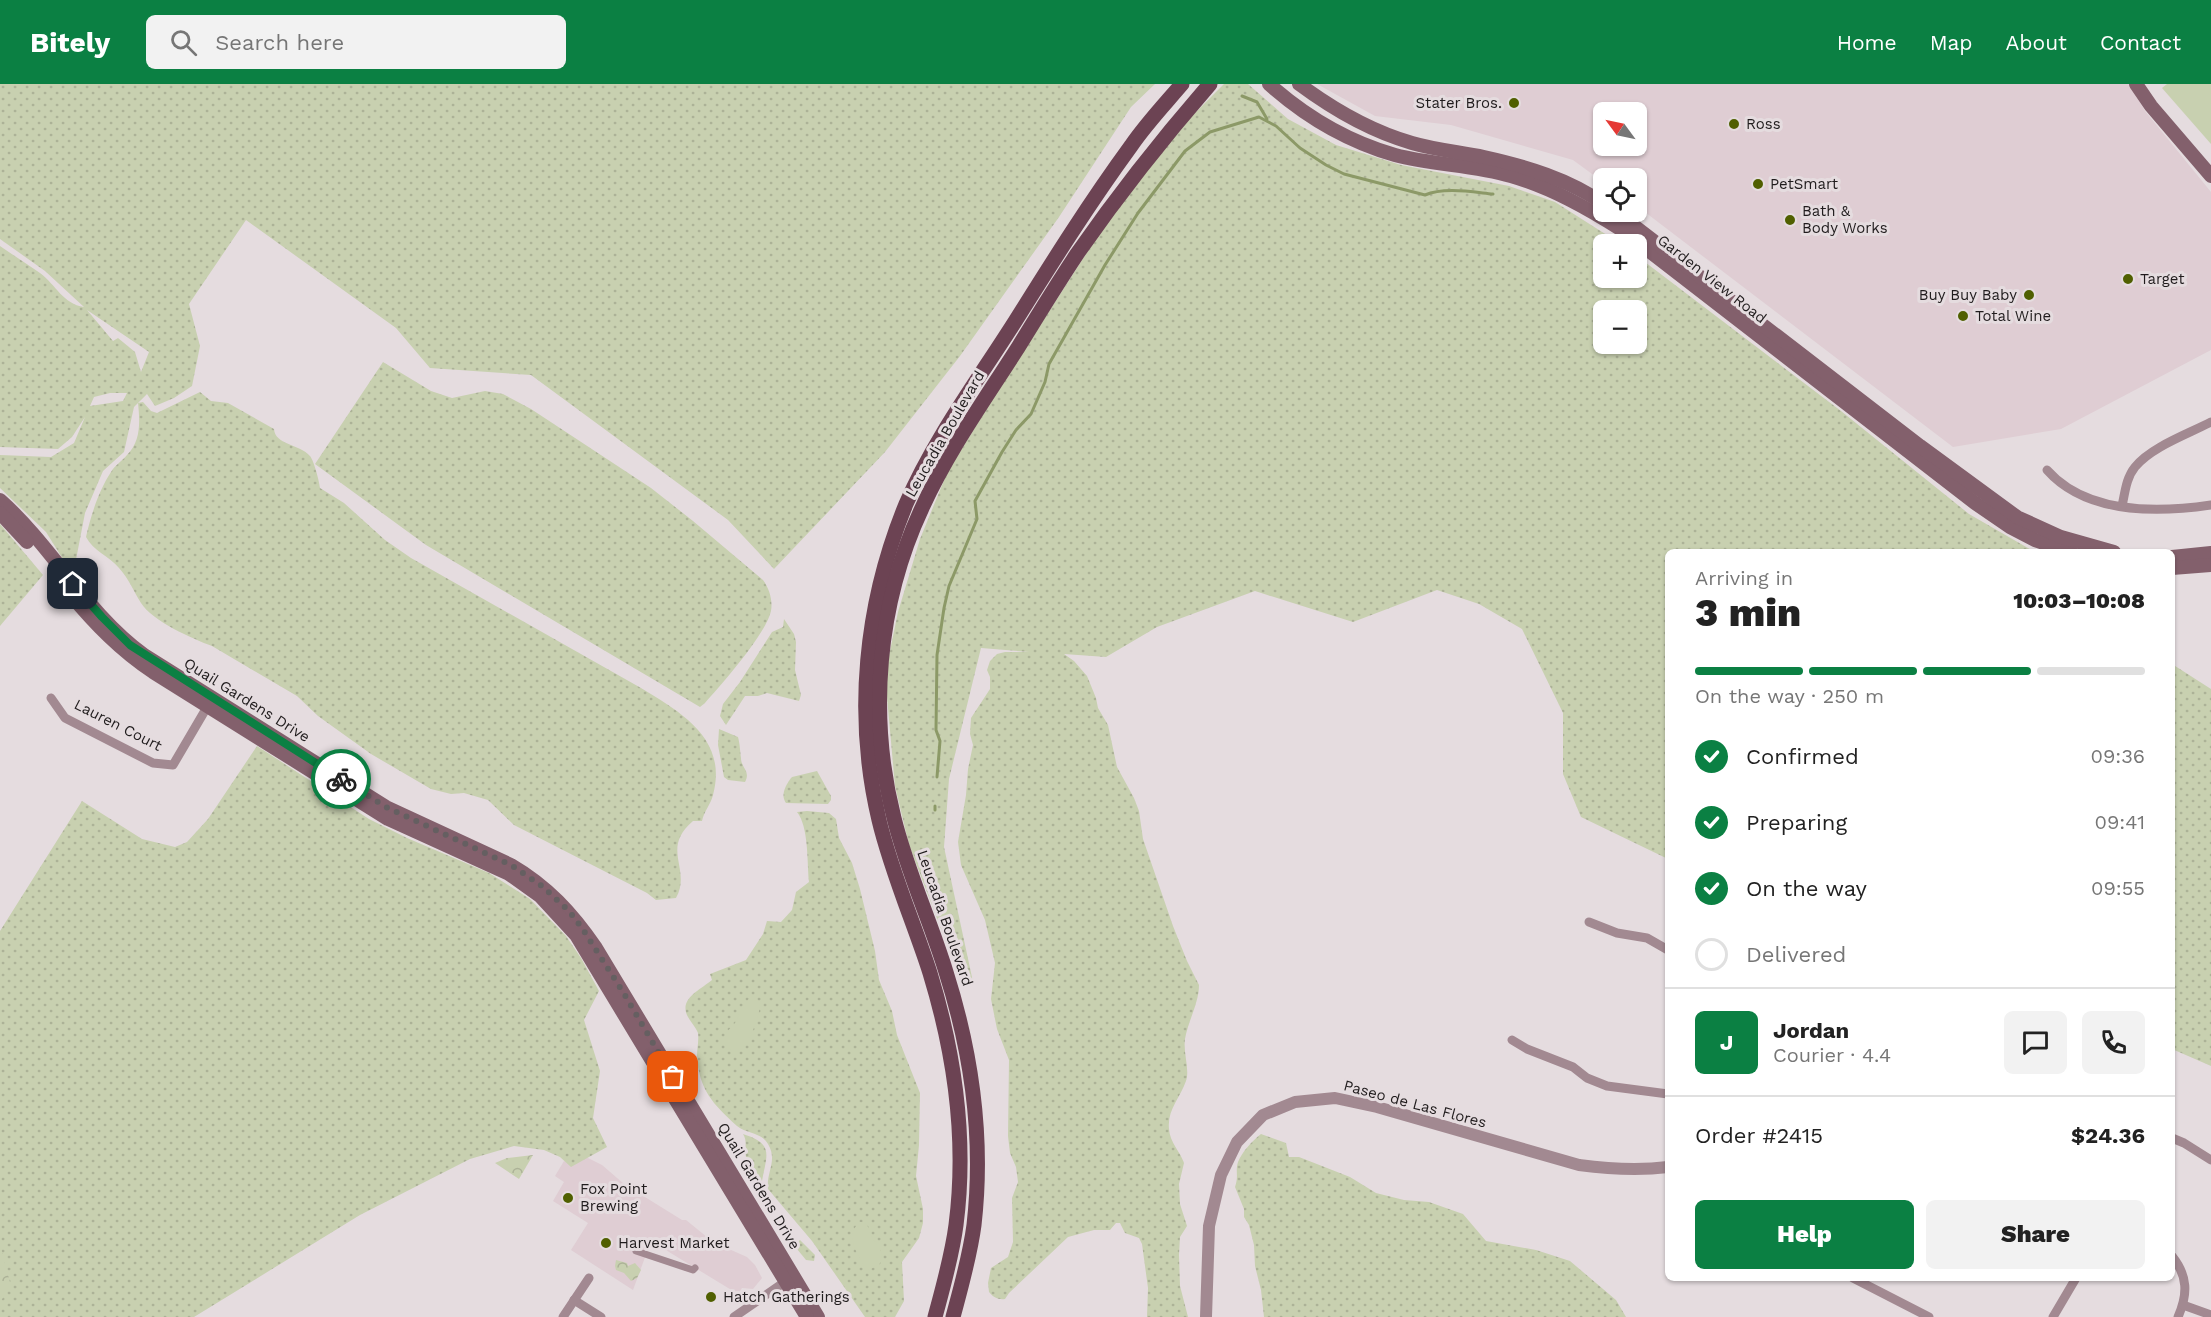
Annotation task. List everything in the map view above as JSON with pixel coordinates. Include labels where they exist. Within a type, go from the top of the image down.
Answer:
[{"type":"main road","name":"Leucadia Boulevard","points":[[935,1317],[948,1271],[956,1224],[960,1166],[957,1097],[950,1050],[942,1018],[879,822],[868,764],[865,701],[867,660],[874,608],[884,566],[907,503],[939,442],[1063,246],[1125,153],[1182,84]]},
{"type":"main road","name":"Leucadia Boulevard","points":[[953,1317],[974,1225],[977,1165],[975,1096],[967,1048],[946,970],[910,876],[881,761],[879,709],[881,659],[891,604],[900,566],[921,508],[953,449],[1077,254],[1149,157],[1210,84]]},
{"type":"main road","name":"Garden View Road","points":[[1269,84],[1289,102],[1315,120],[1351,140],[1396,155],[1511,176],[1574,200],[1631,237],[1976,503],[2010,527],[2035,540],[2062,549]]},
{"type":"main road","points":[[1299,84],[1350,118],[1378,131],[1413,144],[1531,169],[1593,196]]},
{"type":"main road","points":[[2136,84],[2151,106],[2211,176]]},
{"type":"main road","name":"Garden View Road","points":[[1629,222],[1914,441],[2017,517],[2061,537],[2103,549]]},
{"type":"main road","name":"Quail Gardens Drive","points":[[0,500],[21,521],[117,633],[144,655],[210,703],[388,819],[509,874],[540,896],[576,935],[790,1279],[818,1317]]},
{"type":"main road","name":"Quail Gardens Drive","points":[[0,513],[23,536],[102,632],[134,660],[210,703]]},
{"type":"main road","points":[[2175,557],[2211,553]]},
{"type":"main road","points":[[2175,568],[2211,565]]},
{"type":"main road","name":"Quail Gardens Drive","points":[[790,1279],[807,1317]]},
{"type":"street","points":[[2122,506],[2127,482],[2134,468],[2148,454],[2211,422]]},
{"type":"street","points":[[2047,470],[2059,483],[2094,500],[2122,506],[2153,508],[2211,505]]},
{"type":"street","name":"Lauren Court","points":[[51,698],[64,718],[153,763],[173,765],[210,703]]},
{"type":"street","points":[[1589,922],[1617,933],[1647,939],[1665,948]]},
{"type":"street","points":[[1512,1040],[1527,1049],[1573,1067],[1587,1078],[1607,1086],[1665,1094]]},
{"type":"street","name":"Paseo de Las Flores","points":[[1206,1317],[1209,1226],[1221,1175],[1237,1142],[1263,1114],[1295,1102],[1335,1098],[1377,1107],[1579,1165],[1612,1170],[1665,1167]]},
{"type":"street","points":[[2175,1139],[2211,1160]]},
{"type":"street","points":[[636,1251],[693,1270],[695,1268]]},
{"type":"street","points":[[2175,1260],[2182,1268],[2185,1290],[2183,1305],[2178,1317]]},
{"type":"street","points":[[563,1317],[589,1278]]},
{"type":"street","points":[[734,1317],[790,1279]]},
{"type":"street","points":[[1859,1281],[1929,1317]]},
{"type":"street","points":[[2053,1317],[2074,1281]]},
{"type":"street","points":[[574,1300],[601,1317]]},
{"type":"street","points":[[2183,1305],[2211,1315]]},
{"type":"shaded area","points":[[1317,84],[2130,84],[2145,111],[2211,192],[2211,350],[2061,429],[1953,447],[1647,214],[1647,168],[1593,168],[1593,175],[1573,160],[1451,125],[1375,116]]},
{"type":"shaded area","points":[[580,1154],[602,1165],[624,1184],[682,1220],[686,1220],[713,1242],[747,1257],[755,1265],[762,1278],[753,1289],[742,1288],[738,1294],[651,1241],[633,1290],[571,1250],[588,1223],[553,1201],[564,1182],[555,1176],[564,1161],[572,1165]]},
{"type":"green space","points":[[0,84],[1155,84],[1131,107],[1059,217],[960,356],[885,452],[774,569],[728,520],[531,375],[430,368],[396,328],[246,220],[189,304],[200,346],[192,386],[174,398],[155,406],[147,394],[134,407],[124,452],[103,471],[85,513],[74,570],[66,564],[46,532],[0,488],[0,455],[51,457],[74,443],[85,417],[72,437],[58,449],[0,447],[0,246],[40,273],[71,302],[84,307],[45,271],[0,239]],"holes":[[[87,310],[149,352],[141,372],[135,352],[118,338],[113,341]],[[110,393],[127,393],[123,401],[90,406],[94,397]]]},
{"type":"green space","points":[[1224,84],[1248,84],[1288,119],[1336,145],[1401,165],[1509,186],[1555,202],[1605,234],[1593,234],[1593,288],[1647,288],[1647,264],[1841,411],[1969,514],[2030,549],[1665,549],[1665,858],[1581,817],[1563,774],[1563,713],[1522,629],[1479,604],[1437,590],[1353,622],[1255,591],[1157,627],[1106,657],[1064,654],[1074,661],[1087,676],[1098,708],[1108,725],[1117,767],[1139,811],[1143,839],[1173,926],[1199,985],[1185,1039],[1187,1077],[1169,1122],[1171,1139],[1184,1163],[1179,1184],[1180,1204],[1187,1226],[1180,1237],[1179,1255],[1180,1286],[1188,1317],[1147,1317],[1148,1288],[1142,1244],[1139,1238],[1125,1233],[1120,1223],[1116,1223],[1110,1230],[1094,1230],[1068,1237],[1005,1299],[1000,1299],[989,1292],[988,1283],[991,1268],[1008,1257],[1013,1242],[1012,1198],[1018,1182],[1008,1136],[1009,1060],[997,1029],[991,999],[995,963],[985,920],[961,865],[958,842],[973,745],[970,734],[971,718],[990,689],[990,677],[987,670],[990,661],[997,654],[1005,652],[1029,652],[981,648],[949,779],[944,847],[973,982],[946,942],[909,845],[895,786],[885,675],[898,612],[920,539],[947,473],[1115,209],[1188,120]]},
{"type":"green space","points":[[2167,84],[2211,84],[2211,144],[2162,88]]},
{"type":"green space","points":[[383,362],[431,391],[452,398],[485,391],[503,394],[531,409],[651,488],[763,580],[769,590],[771,603],[767,621],[742,658],[705,703],[700,707],[426,545],[315,464]]},
{"type":"green space","points":[[200,392],[211,401],[228,403],[274,429],[275,434],[283,441],[310,456],[320,488],[344,503],[385,540],[411,558],[641,688],[686,718],[708,743],[714,758],[716,775],[712,798],[702,821],[693,821],[683,831],[679,841],[677,850],[681,878],[676,898],[656,900],[647,893],[514,825],[488,800],[464,793],[451,794],[431,789],[371,754],[318,716],[297,696],[212,646],[174,629],[146,610],[123,572],[86,537],[96,503],[107,479],[135,444],[139,424],[138,403],[143,402],[151,411],[157,413]]},
{"type":"green space","points":[[0,524],[43,575],[0,626]]},
{"type":"green space","points":[[784,619],[794,634],[796,642],[795,670],[801,695],[799,701],[767,693],[745,696],[726,725],[720,716],[723,704],[772,632],[783,627]]},
{"type":"green space","points":[[2175,666],[2211,689],[2211,1066],[2175,1050]]},
{"type":"green space","points":[[719,729],[738,737],[741,761],[747,775],[745,782],[728,780],[724,777],[718,745]]},
{"type":"green space","points":[[257,746],[369,819],[489,873],[530,899],[566,936],[599,991],[584,1020],[600,1071],[593,1118],[607,1147],[571,1167],[560,1157],[544,1150],[514,1146],[470,1159],[360,1215],[194,1317],[0,1317],[0,931],[82,801],[142,839],[175,847],[187,842],[208,819]]},
{"type":"green space","points":[[817,771],[831,796],[828,804],[786,803],[784,793],[792,777]]},
{"type":"green space","points":[[797,812],[829,813],[836,819],[839,838],[852,863],[860,889],[875,951],[879,980],[892,1011],[897,1035],[920,1093],[916,1176],[923,1209],[923,1223],[919,1238],[902,1262],[904,1301],[895,1317],[865,1317],[812,1241],[768,1189],[772,1161],[771,1150],[762,1137],[737,1126],[721,1111],[704,1087],[698,1068],[698,1033],[686,1011],[688,1000],[712,980],[710,974],[746,960],[763,934],[767,921],[781,922],[792,910],[796,892],[809,882],[806,836]]},
{"type":"green space","points":[[749,999],[759,1001],[757,1020],[743,1048],[739,1052],[733,1051],[725,1044],[725,1034],[735,1023]]},
{"type":"green space","points":[[743,1134],[764,1146],[766,1164],[762,1181],[748,1164]]},
{"type":"green space","points":[[1261,1134],[1286,1143],[1289,1157],[1299,1157],[1350,1177],[1376,1193],[1404,1200],[1429,1202],[1463,1214],[1486,1241],[1536,1250],[1570,1261],[1616,1300],[1626,1317],[1264,1317],[1255,1266],[1254,1245],[1235,1187],[1240,1158]]},
{"type":"green space","points":[[533,1155],[519,1179],[495,1163],[507,1158]]},
{"type":"green space","points":[[859,1222],[867,1225],[882,1254],[879,1265],[868,1270],[864,1267],[853,1239]]},
{"type":"green space","points":[[800,1240],[815,1255],[814,1261],[806,1260],[797,1249],[796,1243]]},
{"type":"green space","points":[[0,1245],[11,1286],[0,1302]]},
{"type":"green space","points":[[616,1260],[627,1263],[628,1266],[635,1263],[641,1270],[637,1278],[631,1281],[624,1273],[616,1270]]},
{"type":"waterway","points":[[1242,96],[1257,102],[1267,119]]},
{"type":"waterway","points":[[937,777],[940,741],[936,730],[937,655],[949,586],[977,519],[975,501],[1016,430],[1031,414],[1045,382],[1049,364],[1105,265],[1138,213],[1185,151],[1210,132],[1259,117],[1276,126],[1300,148],[1344,174],[1425,195],[1449,191],[1493,194]]},
{"type":"way so far","points":[[341,779],[386,807],[511,865],[528,875],[558,899],[596,948],[673,1077]]},
{"type":"place","name":"Stater Bros.","points":[[1514,103]]},
{"type":"place","name":"Ross","points":[[1734,124]]},
{"type":"place","name":"PetSmart","points":[[1758,184]]},
{"type":"place","name":"Bath & Body Works","points":[[1790,220]]},
{"type":"place","name":"Target","points":[[2128,279]]},
{"type":"place","name":"Buy Buy Baby","points":[[2029,295]]},
{"type":"place","name":"Total Wine","points":[[1963,316]]},
{"type":"place","name":"Fox Point Brewing","points":[[568,1198]]},
{"type":"place","name":"Harvest Market","points":[[606,1243]]},
{"type":"place","name":"Hatch Gatherings","points":[[711,1297]]},
{"type":"route","points":[[73,584],[130,645],[341,779]]}]
